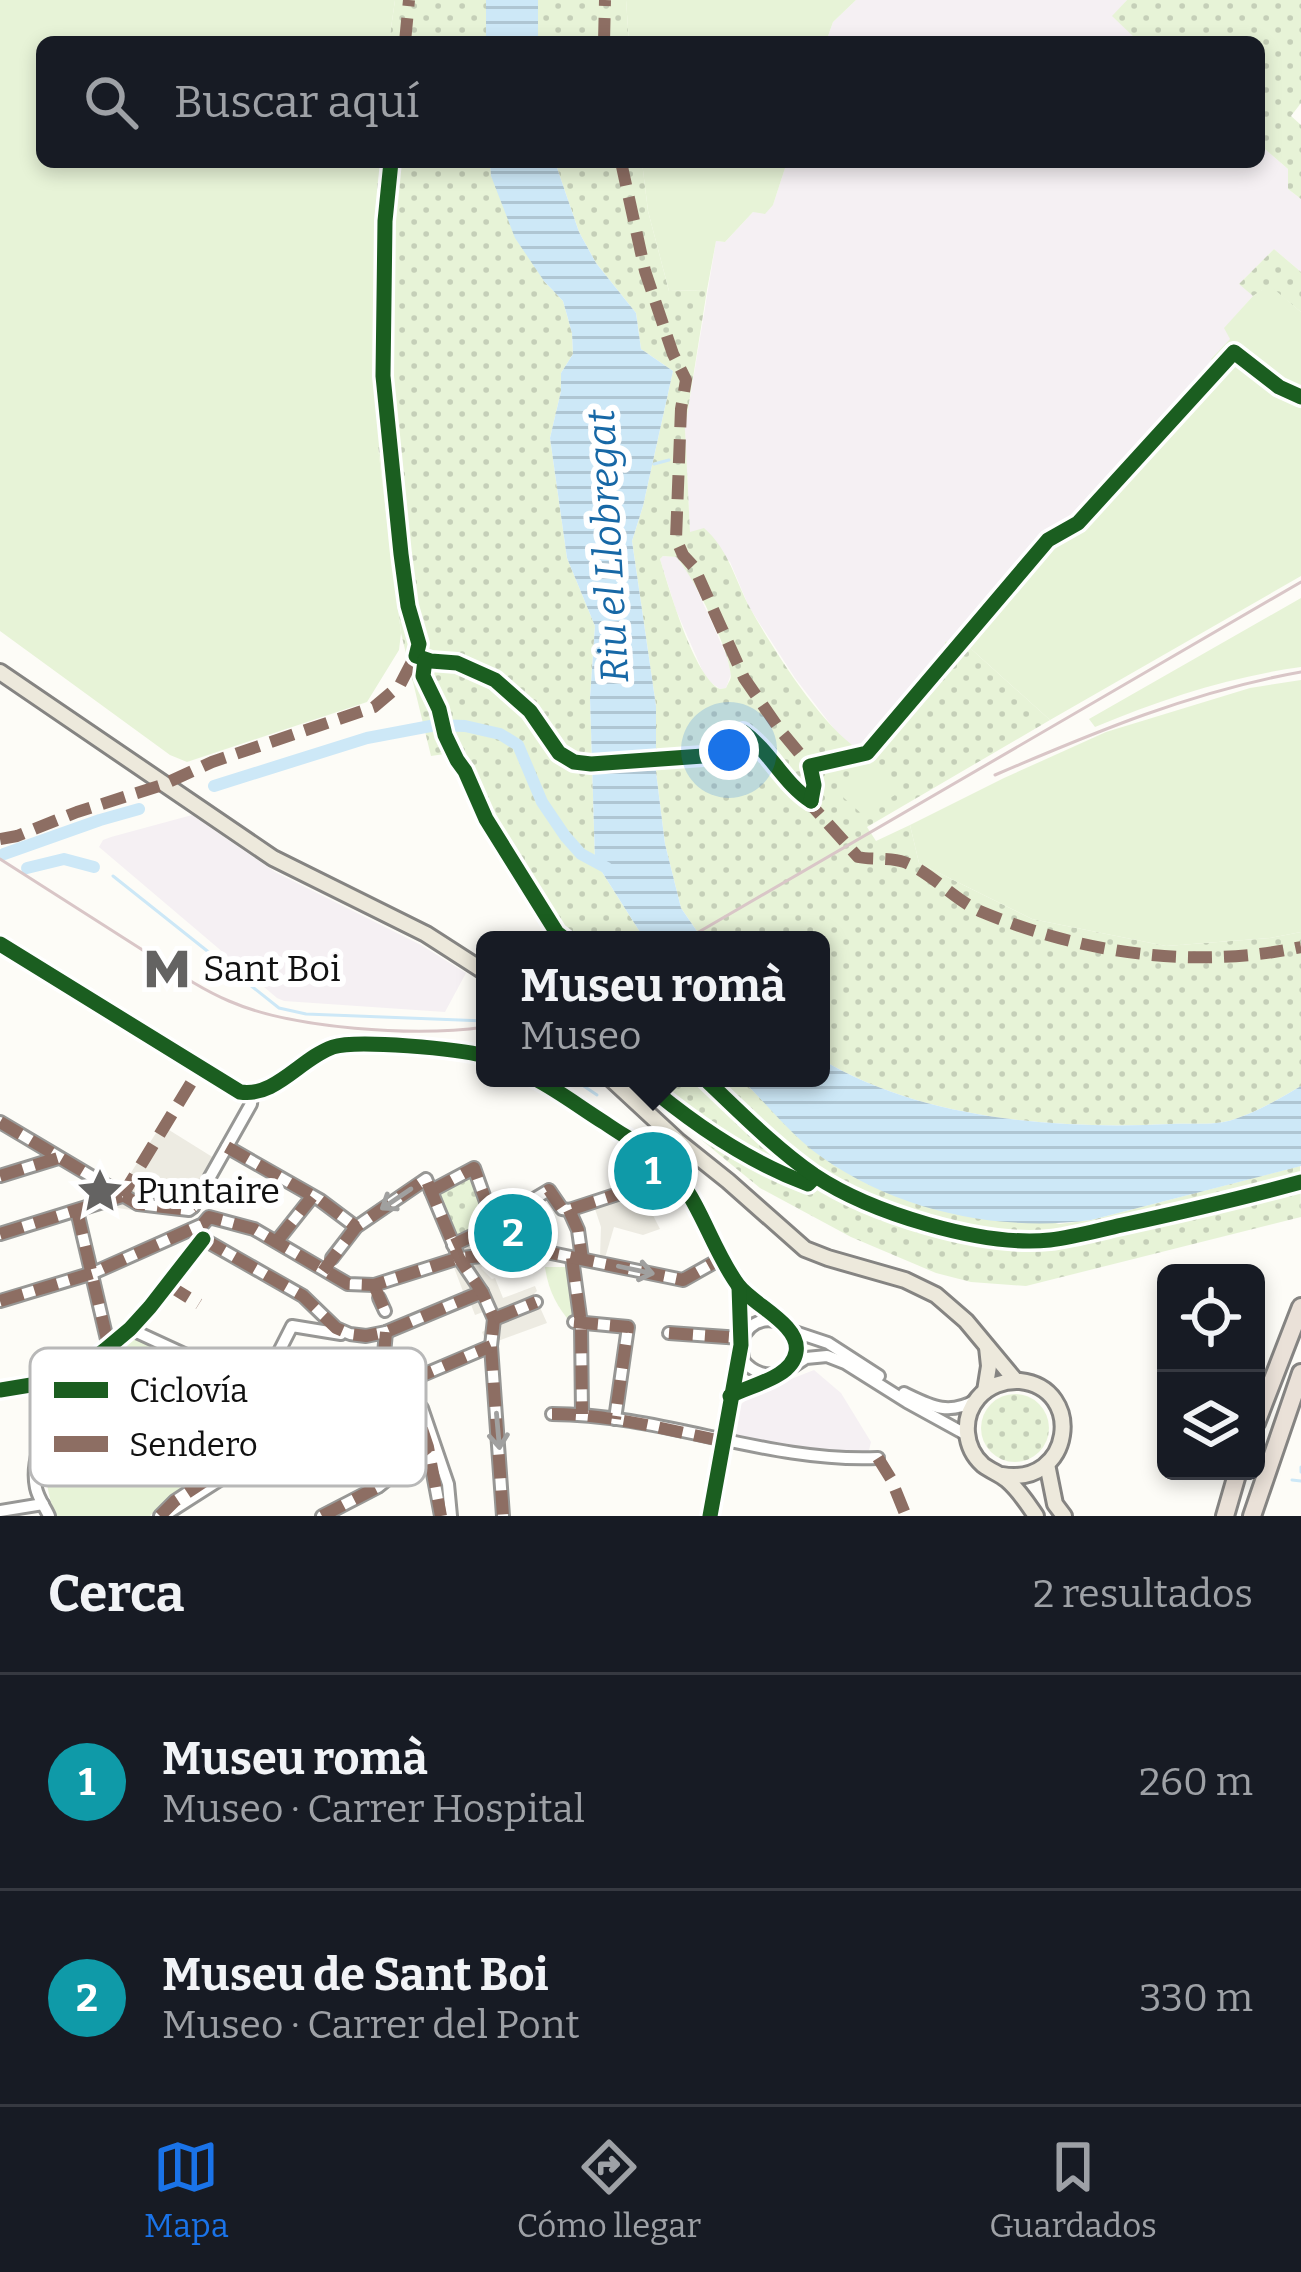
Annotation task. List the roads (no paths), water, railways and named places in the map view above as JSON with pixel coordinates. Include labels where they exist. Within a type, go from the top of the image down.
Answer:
[{"type":"highway","points":[[1265,1400],[1301,1307]]},
{"type":"highway","points":[[1252,1516],[1301,1373]]},
{"type":"highway","points":[[1215,1516],[1234,1480]]},
{"type":"highway","points":[[1226,1516],[1235,1480]]},
{"type":"main road","points":[[0,672],[273,858],[407,924],[476,966]]},
{"type":"main road","points":[[620,1087],[805,1249],[889,1274],[945,1302],[1016,1381]]},
{"type":"main road","points":[[987,1347],[989,1366],[981,1396],[968,1418],[967,1435],[978,1460],[1002,1475],[1036,1516]]},
{"type":"main road","points":[[981,1396],[999,1384],[1030,1383],[1043,1390],[1059,1410],[1062,1437],[1047,1464],[1029,1475],[1002,1475]]},
{"type":"main road","points":[[1047,1464],[1055,1504],[1064,1516]]},
{"type":"street","points":[[956,649],[1048,540],[1078,523],[1234,352],[1279,387],[1301,397]]},
{"type":"street","points":[[0,944],[240,1092],[264,1090],[338,1046],[476,1055]]},
{"type":"street","points":[[548,1087],[676,1175],[739,1287],[779,1322],[828,1343],[934,1408],[951,1410],[981,1396]]},
{"type":"street","points":[[0,1122],[138,1204],[189,1210],[251,1104],[252,1094]]},
{"type":"street","points":[[227,1147],[356,1227]]},
{"type":"street","points":[[0,1176],[58,1158]]},
{"type":"street","points":[[431,1190],[474,1168],[494,1224]]},
{"type":"street","points":[[453,1244],[549,1190],[562,1209],[569,1210],[676,1175]]},
{"type":"street","points":[[332,1258],[356,1227],[426,1179],[455,1260],[483,1294],[494,1319],[491,1346],[503,1516]]},
{"type":"street","points":[[0,1234],[122,1196]]},
{"type":"street","points":[[277,1241],[312,1197]]},
{"type":"street","points":[[109,1348],[203,1239],[203,1224],[194,1207]]},
{"type":"street","points":[[77,1210],[109,1348]]},
{"type":"street","points":[[569,1210],[578,1230],[583,1414]]},
{"type":"street","points":[[0,1300],[93,1273],[203,1224],[209,1217],[238,1223],[277,1241],[348,1284],[374,1285],[512,1245],[682,1280],[722,1258]]},
{"type":"street","points":[[203,1239],[303,1296],[336,1328],[350,1334]]},
{"type":"street","points":[[739,1287],[743,1360],[753,1371],[767,1376],[791,1364],[796,1354],[792,1331]]},
{"type":"street","points":[[281,1348],[292,1326],[366,1336],[483,1294]]},
{"type":"street","points":[[379,1298],[386,1325],[384,1348]]},
{"type":"street","points":[[494,1319],[536,1302]]},
{"type":"street","points":[[710,1516],[741,1341],[756,1323],[779,1322]]},
{"type":"street","points":[[578,1323],[628,1327],[615,1419]]},
{"type":"street","points":[[130,1329],[171,1348]]},
{"type":"street","points":[[669,1333],[741,1341]]},
{"type":"street","points":[[426,1378],[491,1346]]},
{"type":"street","points":[[730,1396],[806,1358],[827,1356],[967,1435]]},
{"type":"street","points":[[0,1390],[30,1386]]},
{"type":"street","points":[[552,1414],[583,1414],[851,1460],[878,1459]]},
{"type":"street","points":[[426,1418],[448,1484],[451,1516]]},
{"type":"street","points":[[426,1442],[441,1516]]},
{"type":"street","points":[[160,1516],[198,1486]]},
{"type":"street","points":[[322,1516],[379,1486]]},
{"type":"street","points":[[0,1511],[46,1510]]},
{"type":"water","points":[[486,0],[538,0],[538,36],[486,36]]},
{"type":"water","name":"Riu el Llobregat","points":[[490,168],[557,168],[579,232],[596,263],[636,313],[641,349],[673,371],[632,541],[656,706],[656,772],[665,844],[681,908],[697,931],[639,931],[595,861],[590,698],[595,626],[567,558],[550,438],[561,373],[573,354],[572,333],[563,301],[515,238]]},
{"type":"water","points":[[830,1064],[901,1095],[945,1108],[1036,1122],[1127,1125],[1220,1123],[1252,1113],[1301,1086],[1301,1166],[1091,1220],[1018,1223],[944,1212],[875,1188],[802,1142],[749,1087],[830,1087]]},
{"type":"waterway","points":[[654,464],[669,460]]},
{"type":"waterway","points":[[214,786],[367,738],[436,725],[465,726],[500,734],[518,745],[542,802],[565,836],[581,854],[607,868]]},
{"type":"waterway","points":[[4,854],[139,809]]},
{"type":"waterway","points":[[27,868],[64,859],[94,867]]},
{"type":"waterway","points":[[113,876],[279,1008],[306,1014],[476,1021]]},
{"type":"waterway","points":[[585,1087],[597,1095]]},
{"type":"waterway","points":[[1301,1467],[1301,1472]]},
{"type":"waterway","points":[[1292,1480],[1301,1481]]},
{"type":"railway","points":[[700,931],[1301,582]]},
{"type":"railway","points":[[995,775],[1183,702],[1301,672]]},
{"type":"railway","points":[[0,859],[195,984],[256,1011],[355,1028],[476,1028]]},
{"type":"place","name":"Sant Boi","points":[[167,969]]},
{"type":"place","name":"Museu romà","points":[[653,1171]]},
{"type":"place","name":"Puntaire","points":[[100,1191]]},
{"type":"place","name":"Museu de Sant Boi","points":[[513,1233]]}]
